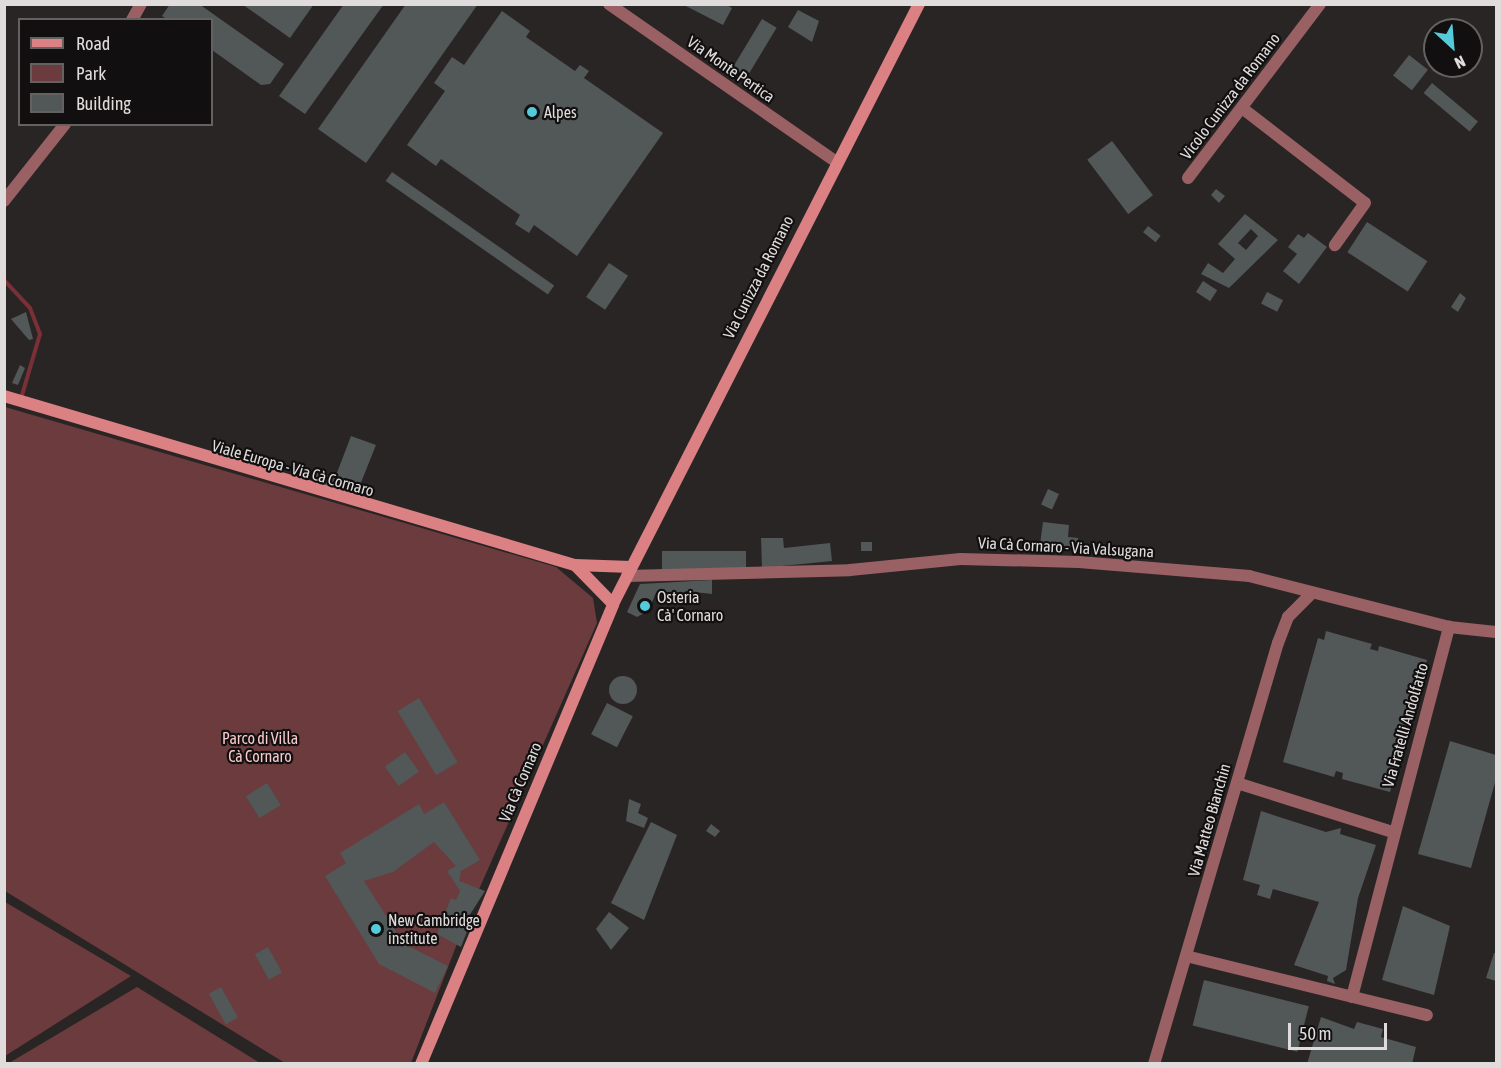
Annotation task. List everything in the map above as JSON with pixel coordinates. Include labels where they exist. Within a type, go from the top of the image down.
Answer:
[{"type":"main road","name":"Via Cunizza da Romano","points":[[629,571],[835,161],[919,4]]},
{"type":"main road","name":"Viale Europa - Via Cà Cornaro","points":[[4,396],[575,564]]},
{"type":"main road","points":[[575,564],[629,571]]},
{"type":"main road","points":[[575,564],[598,584],[613,604]]},
{"type":"main road","points":[[598,584],[629,571]]},
{"type":"main road","name":"Via Cà Cornaro","points":[[421,1064],[613,604],[629,571]]},
{"type":"street","points":[[133,18],[141,4]]},
{"type":"street","name":"Via Monte Pertica","points":[[609,4],[835,161]]},
{"type":"street","name":"Vicolo Cunizza da Romano","points":[[1188,178],[1320,4]]},
{"type":"street","points":[[1242,108],[1365,204],[1335,245]]},
{"type":"street","points":[[4,201],[63,126]]},
{"type":"street","name":"Via Cà Cornaro - Via Valsugana","points":[[629,571],[850,570],[972,559],[1249,576],[1310,595],[1449,627],[1497,632]]},
{"type":"street","name":"Via Matteo Bianchin","points":[[1154,1064],[1288,617],[1310,595]]},
{"type":"street","name":"Via Fratelli Andolfatto","points":[[1352,997],[1392,832],[1449,627]]},
{"type":"street","points":[[1237,783],[1392,832]]},
{"type":"street","points":[[1186,956],[1427,1015]]},
{"type":"green space","name":"Parco di Villa Cà Cornaro","points":[[5,407],[556,567],[593,598],[597,623],[472,905],[411,1063],[285,1063],[5,891]]},
{"type":"green space","points":[[5,902],[131,976],[5,1056]]},
{"type":"green space","points":[[137,987],[260,1063],[9,1063]]},
{"type":"building","points":[[170,4],[199,4],[284,64],[270,84],[261,85],[213,51],[213,18],[165,18],[162,16]]},
{"type":"building","points":[[242,4],[314,4],[290,38]]},
{"type":"building","points":[[344,4],[384,4],[305,114],[279,96]]},
{"type":"building","points":[[406,4],[478,4],[366,163],[318,129]]},
{"type":"building","points":[[682,4],[725,4],[732,8],[723,25]]},
{"type":"building","points":[[798,10],[819,21],[812,42],[788,27]]},
{"type":"building","name":"Alpes","points":[[502,11],[530,31],[526,37],[575,71],[580,65],[589,71],[584,78],[663,133],[577,256],[534,225],[529,233],[515,224],[520,215],[441,159],[436,166],[407,145],[445,91],[434,83],[452,57],[464,65]]},
{"type":"building","points":[[762,19],[777,28],[747,77],[733,68]]},
{"type":"building","points":[[1409,55],[1423,66],[1423,76],[1412,90],[1393,75]]},
{"type":"building","points":[[1432,83],[1478,122],[1470,132],[1424,93]]},
{"type":"building","points":[[1112,141],[1153,195],[1128,214],[1087,160]]},
{"type":"building","points":[[392,172],[554,286],[548,295],[386,181]]},
{"type":"building","points":[[1216,189],[1225,196],[1219,203],[1211,195]]},
{"type":"building","points":[[1245,214],[1278,240],[1229,288],[1201,274],[1208,263],[1223,273],[1235,259],[1218,244]],"holes":[[[1251,229],[1258,236],[1246,250],[1238,243]]]},
{"type":"building","points":[[1367,222],[1427,261],[1408,291],[1347,252]]},
{"type":"building","points":[[1148,226],[1161,236],[1156,242],[1143,232]]},
{"type":"building","points":[[1308,233],[1327,247],[1299,284],[1283,271],[1297,254],[1288,247],[1298,234],[1304,238]]},
{"type":"building","points":[[609,263],[628,276],[605,310],[586,297]]},
{"type":"building","points":[[1203,281],[1217,290],[1210,301],[1196,292]]},
{"type":"building","points":[[1267,292],[1283,300],[1277,312],[1261,304]]},
{"type":"building","points":[[1460,293],[1466,298],[1458,312],[1451,307]]},
{"type":"building","points":[[26,312],[33,339],[29,340],[11,319]]},
{"type":"building","points":[[20,365],[25,368],[18,385],[12,383]]},
{"type":"building","points":[[351,436],[376,445],[354,500],[311,483],[315,470],[335,478]]},
{"type":"building","points":[[1048,489],[1059,494],[1052,509],[1041,505]]},
{"type":"building","points":[[1043,522],[1069,525],[1068,537],[1078,538],[1077,548],[1040,544]]},
{"type":"building","points":[[761,538],[783,538],[784,548],[830,543],[832,561],[762,568]]},
{"type":"building","points":[[861,542],[872,542],[872,551],[861,551]]},
{"type":"building","points":[[662,551],[746,551],[746,571],[662,571]]},
{"type":"building","points":[[712,580],[712,594],[685,591],[686,600],[674,600],[673,592],[656,593],[648,611],[637,617],[627,612],[640,584]]},
{"type":"building","points":[[1326,631],[1372,644],[1370,649],[1378,651],[1379,646],[1427,660],[1390,792],[1342,779],[1343,773],[1336,771],[1334,777],[1283,762],[1318,638],[1324,640]]},
{"type":"building","points":[[623,676],[633,680],[637,690],[633,700],[623,704],[613,700],[609,690],[613,680]]},
{"type":"building","points":[[419,698],[458,762],[436,775],[398,711]]},
{"type":"building","points":[[607,703],[633,716],[617,747],[591,734]]},
{"type":"building","points":[[1450,741],[1496,755],[1496,779],[1471,868],[1418,854]]},
{"type":"building","points":[[405,752],[419,771],[399,786],[385,767]]},
{"type":"building","points":[[267,783],[281,805],[260,818],[246,796]]},
{"type":"building","points":[[629,799],[641,804],[638,813],[648,818],[644,828],[626,821]]},
{"type":"building","points":[[444,802],[480,860],[461,871],[459,881],[485,891],[462,927],[468,929],[461,947],[437,934],[451,898],[456,900],[460,891],[447,871],[456,866],[434,842],[393,872],[364,881],[404,944],[448,966],[435,993],[379,964],[325,876],[346,863],[340,853],[419,804],[424,814]]},
{"type":"building","points":[[1261,811],[1326,832],[1341,828],[1340,834],[1376,845],[1358,898],[1346,970],[1333,978],[1335,984],[1327,981],[1328,976],[1294,965],[1319,902],[1273,889],[1270,899],[1257,895],[1260,885],[1243,880]]},
{"type":"building","points":[[651,822],[677,835],[644,920],[611,903]]},
{"type":"building","points":[[711,824],[720,831],[715,837],[706,831]]},
{"type":"building","points":[[1403,906],[1450,926],[1434,995],[1382,980]]},
{"type":"building","points":[[609,912],[629,928],[611,950],[596,929]]},
{"type":"building","points":[[268,947],[282,972],[269,980],[255,954]]},
{"type":"building","points":[[1494,953],[1496,953],[1496,981],[1486,978]]},
{"type":"building","points":[[1204,980],[1309,1006],[1297,1052],[1193,1026]]},
{"type":"building","points":[[221,987],[238,1018],[226,1024],[209,994]]},
{"type":"building","points":[[1321,1017],[1354,1029],[1357,1022],[1383,1029],[1381,1037],[1416,1047],[1412,1064],[1307,1064]]},
{"type":"waterway","points":[[4,280],[30,308],[40,334],[22,395]]},
{"type":"place","name":"Alpes","points":[[532,112]]},
{"type":"place","name":"Osteria Cà' Cornaro","points":[[645,606]]},
{"type":"place","name":"New Cambridge institute","points":[[376,929]]}]
